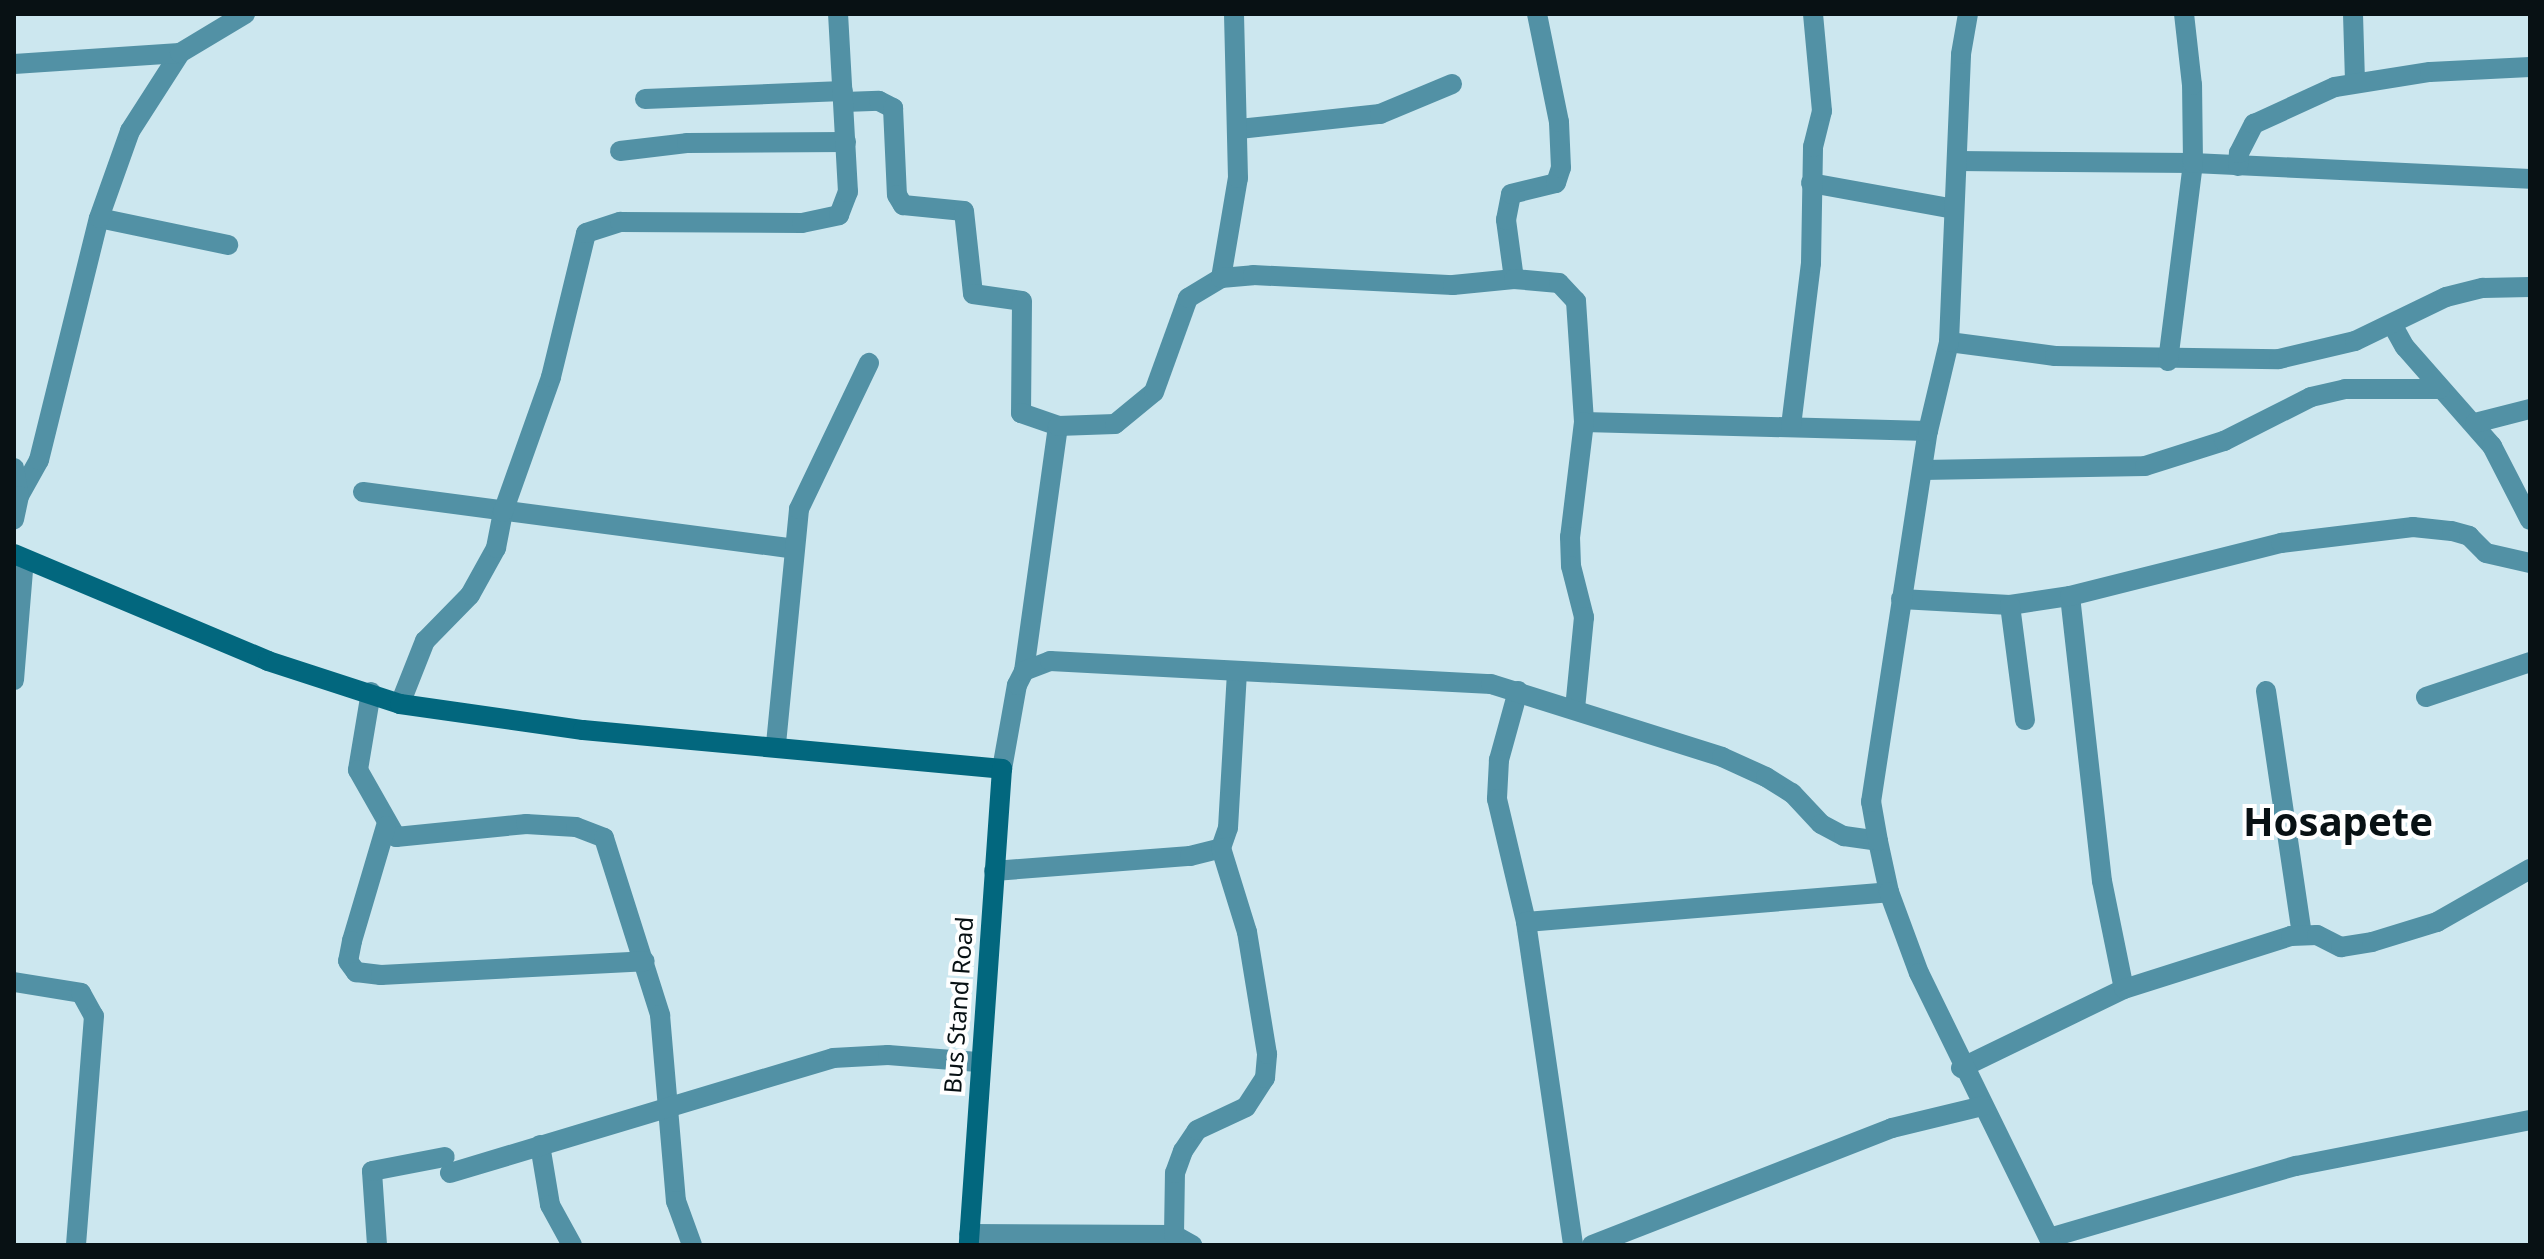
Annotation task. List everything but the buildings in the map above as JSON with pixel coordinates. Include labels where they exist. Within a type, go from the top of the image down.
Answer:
[{"type":"main road","points":[[19,557],[268,661],[371,692],[400,704],[598,731],[776,744],[881,760],[1002,769]]},
{"type":"main road","name":"Bus Stand Road","points":[[969,1240],[978,1062],[1002,769]]},
{"type":"street","points":[[14,519],[19,496],[39,460],[99,218],[130,131],[180,53],[245,14]]},
{"type":"street","points":[[400,704],[425,641],[482,577],[496,548],[503,512],[551,377],[586,233],[620,222],[802,223],[839,215],[848,192],[838,14]]},
{"type":"street","points":[[1221,278],[1238,178],[1234,14]]},
{"type":"street","points":[[1514,279],[1506,220],[1511,194],[1556,183],[1561,168],[1559,122],[1537,14]]},
{"type":"street","points":[[1791,426],[1811,263],[1811,183],[1822,111],[1813,14]]},
{"type":"street","points":[[1968,14],[1961,54],[1949,342],[1928,431],[1871,802],[1889,892],[1961,1068],[2015,1161],[2051,1241],[2296,1166],[2530,1120]]},
{"type":"street","points":[[2168,361],[2193,163],[2192,85],[2184,14]]},
{"type":"street","points":[[2353,14],[2355,82]]},
{"type":"street","points":[[14,64],[180,53]]},
{"type":"street","points":[[2238,166],[2239,153],[2254,124],[2311,96],[2355,82],[2530,67]]},
{"type":"street","points":[[1239,129],[1380,114],[1452,84]]},
{"type":"street","points":[[645,99],[844,96],[879,101],[893,108],[897,195],[903,205],[964,211],[973,294],[1022,301],[1021,413],[1058,426],[1115,424],[1154,392],[1188,298],[1221,278],[1298,275],[1453,285],[1514,279],[1559,283],[1576,301],[1584,422],[1570,537],[1571,566],[1584,617],[1575,709]]},
{"type":"street","points":[[620,151],[687,143],[846,142]]},
{"type":"street","points":[[1958,161],[2193,163],[2530,179]]},
{"type":"street","points":[[1811,183],[1954,209]]},
{"type":"street","points":[[99,218],[228,245]]},
{"type":"street","points":[[1949,342],[2055,356],[2168,361],[2279,359],[2320,353],[2392,324],[2446,297],[2483,288],[2530,287]]},
{"type":"street","points":[[2392,324],[2440,389],[2475,423],[2530,520]]},
{"type":"street","points":[[776,744],[799,509],[869,363]]},
{"type":"street","points":[[1923,470],[2145,466],[2224,441],[2311,397],[2345,389],[2440,389]]},
{"type":"street","points":[[2475,423],[2530,409]]},
{"type":"street","points":[[1584,422],[1928,431]]},
{"type":"street","points":[[1002,769],[1024,671],[1058,426]]},
{"type":"street","points":[[14,468],[19,496]]},
{"type":"street","points":[[363,492],[794,549]]},
{"type":"street","points":[[1901,599],[2010,605],[2070,596],[2281,543],[2413,527],[2469,536],[2486,553],[2530,563]]},
{"type":"street","points":[[14,680],[19,557]]},
{"type":"street","points":[[2070,596],[2102,881],[2124,989]]},
{"type":"street","points":[[2010,605],[2025,720]]},
{"type":"street","points":[[1024,671],[1050,661],[1237,673],[1458,680],[1518,691],[1722,757],[1792,793],[1821,824],[1844,836],[1878,841]]},
{"type":"street","points":[[2426,697],[2530,662]]},
{"type":"street","points":[[969,1240],[1183,1240],[1175,1173],[1183,1151],[1197,1130],[1246,1107],[1265,1078],[1267,1054],[1247,932],[1221,848],[1228,828],[1237,673]]},
{"type":"street","points":[[1518,691],[1499,760],[1497,799],[1526,922],[1573,1245]]},
{"type":"street","points":[[2266,691],[2302,934]]},
{"type":"street","points":[[371,692],[358,770],[365,788],[380,804],[386,826],[352,941],[348,961],[356,972],[381,975],[645,961]]},
{"type":"street","points":[[386,826],[402,838],[526,824],[596,831],[604,838],[660,1015],[676,1201],[685,1244]]},
{"type":"street","points":[[994,871],[1190,856],[1221,848]]},
{"type":"street","points":[[1961,1068],[2124,989],[2302,934],[2341,947],[2372,942],[2437,922],[2530,869]]},
{"type":"street","points":[[1526,922],[1889,892]]},
{"type":"street","points":[[14,982],[81,993],[94,1016],[76,1245]]},
{"type":"street","points":[[377,1245],[372,1171],[448,1165],[540,1145],[833,1058],[888,1055],[978,1062]]},
{"type":"street","points":[[1592,1245],[1892,1128],[1983,1106]]},
{"type":"street","points":[[540,1145],[553,1215],[572,1245]]},
{"type":"district","name":"Hosapete","points":[[2338,821]]}]
